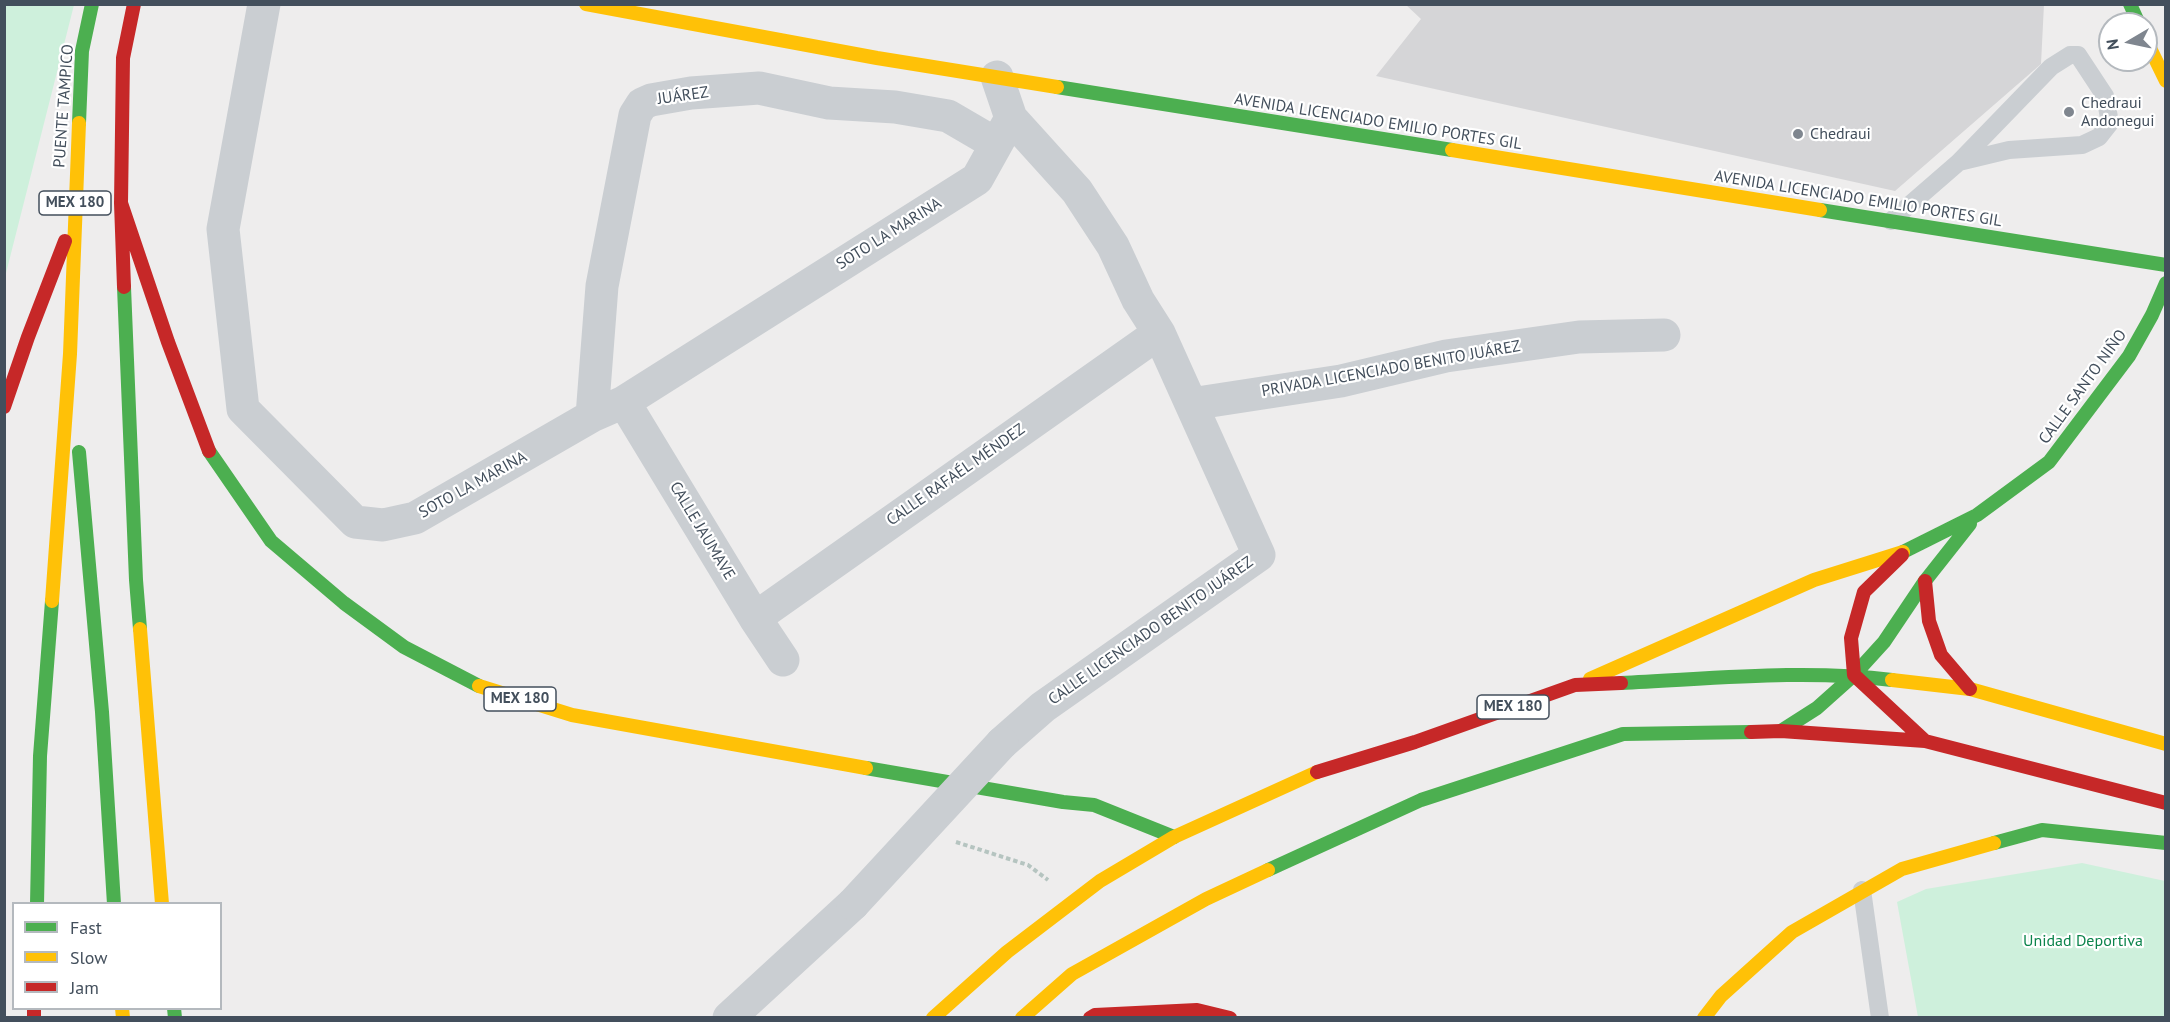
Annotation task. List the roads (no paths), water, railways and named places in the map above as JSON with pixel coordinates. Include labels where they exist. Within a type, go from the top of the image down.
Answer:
[{"type":"main road","name":"PUENTE TAMPICO","points":[[70,354],[82,51],[92,4]]},
{"type":"main road","name":"MEX 180","points":[[134,4],[123,58],[121,203],[136,580],[162,902]]},
{"type":"main road","name":"AVENIDA LICENCIADO EMILIO PORTES GIL","points":[[586,4],[877,58],[2166,265]]},
{"type":"main road","points":[[2158,65],[2166,81]]},
{"type":"main road","name":"MEX 180","points":[[121,203],[168,342],[210,454],[271,541],[344,603],[404,647],[473,684],[572,715],[807,758],[1063,802],[1094,805],[1174,837]]},
{"type":"main road","points":[[4,407],[28,337],[75,217]]},
{"type":"main road","name":"CALLE SANTO NIÑO","points":[[1906,551],[1977,515],[2049,462],[2129,356],[2152,315],[2166,283]]},
{"type":"main road","name":"MEX 180","points":[[37,902],[40,756],[70,354]]},
{"type":"main road","name":"MEX 180","points":[[70,354],[102,712],[114,902]]},
{"type":"main road","name":"CALLE SANTO NIÑO","points":[[1781,730],[1817,708],[1854,675],[1884,642],[1925,581],[1977,515]]},
{"type":"main road","points":[[1906,551],[1864,592],[1851,638],[1854,675],[1925,741]]},
{"type":"main road","points":[[1575,686],[1814,580],[1906,551]]},
{"type":"main road","points":[[1925,581],[1929,621],[1941,655],[1970,689]]},
{"type":"main road","name":"MEX 180","points":[[933,1017],[1007,952],[1066,906],[1100,881],[1174,837],[1321,770],[1415,742],[1575,686],[1780,676],[1854,675],[1970,689],[2166,744]]},
{"type":"main road","points":[[1022,1017],[1072,974],[1206,899],[1421,800],[1623,734],[1781,730],[1925,741],[2166,803]]},
{"type":"main road","points":[[1704,1017],[1720,996],[1792,932],[1902,869],[2042,830],[2166,843]]},
{"type":"main road","points":[[1090,1017],[1197,1010],[1230,1017]]},
{"type":"street","name":"SOTO LA MARINA","points":[[264,4],[223,229],[243,409],[355,522],[382,525],[415,518],[592,416],[624,402],[977,179],[1003,131]]},
{"type":"street","name":"CALLE LICENCIADO BENITO JUÁREZ","points":[[729,1017],[853,904],[1002,742],[1043,708],[1259,555],[1159,333],[1138,300],[1113,246],[1077,191],[1003,131],[997,77]]},
{"type":"street","name":"JUÁREZ","points":[[592,416],[602,286],[635,115],[642,104],[651,100],[691,93],[759,88],[829,103],[895,106],[948,116],[1003,131]]},
{"type":"street","name":"CALLE RAFAÉL MÉNDEZ","points":[[755,618],[1159,333]]},
{"type":"street","name":"PRIVADA LICENCIADO BENITO JUÁREZ","points":[[1191,404],[1341,381],[1457,354],[1579,337],[1664,335]]},
{"type":"street","name":"CALLE JAUMAVE","points":[[624,402],[755,618],[783,660]]},
{"type":"lane","points":[[1890,221],[1959,162],[2051,67],[2070,55],[2079,55],[2104,96],[2110,123],[2099,137],[2082,145],[2010,150],[1959,162]]},
{"type":"lane","points":[[1862,890],[1880,1017]]},
{"type":"place","name":"Chedraui Andonegui","points":[[2069,112]]},
{"type":"place","name":"Chedraui","points":[[1798,134]]},
{"type":"park label","name":"Unidad Deportiva","points":[[2083,941]]}]
